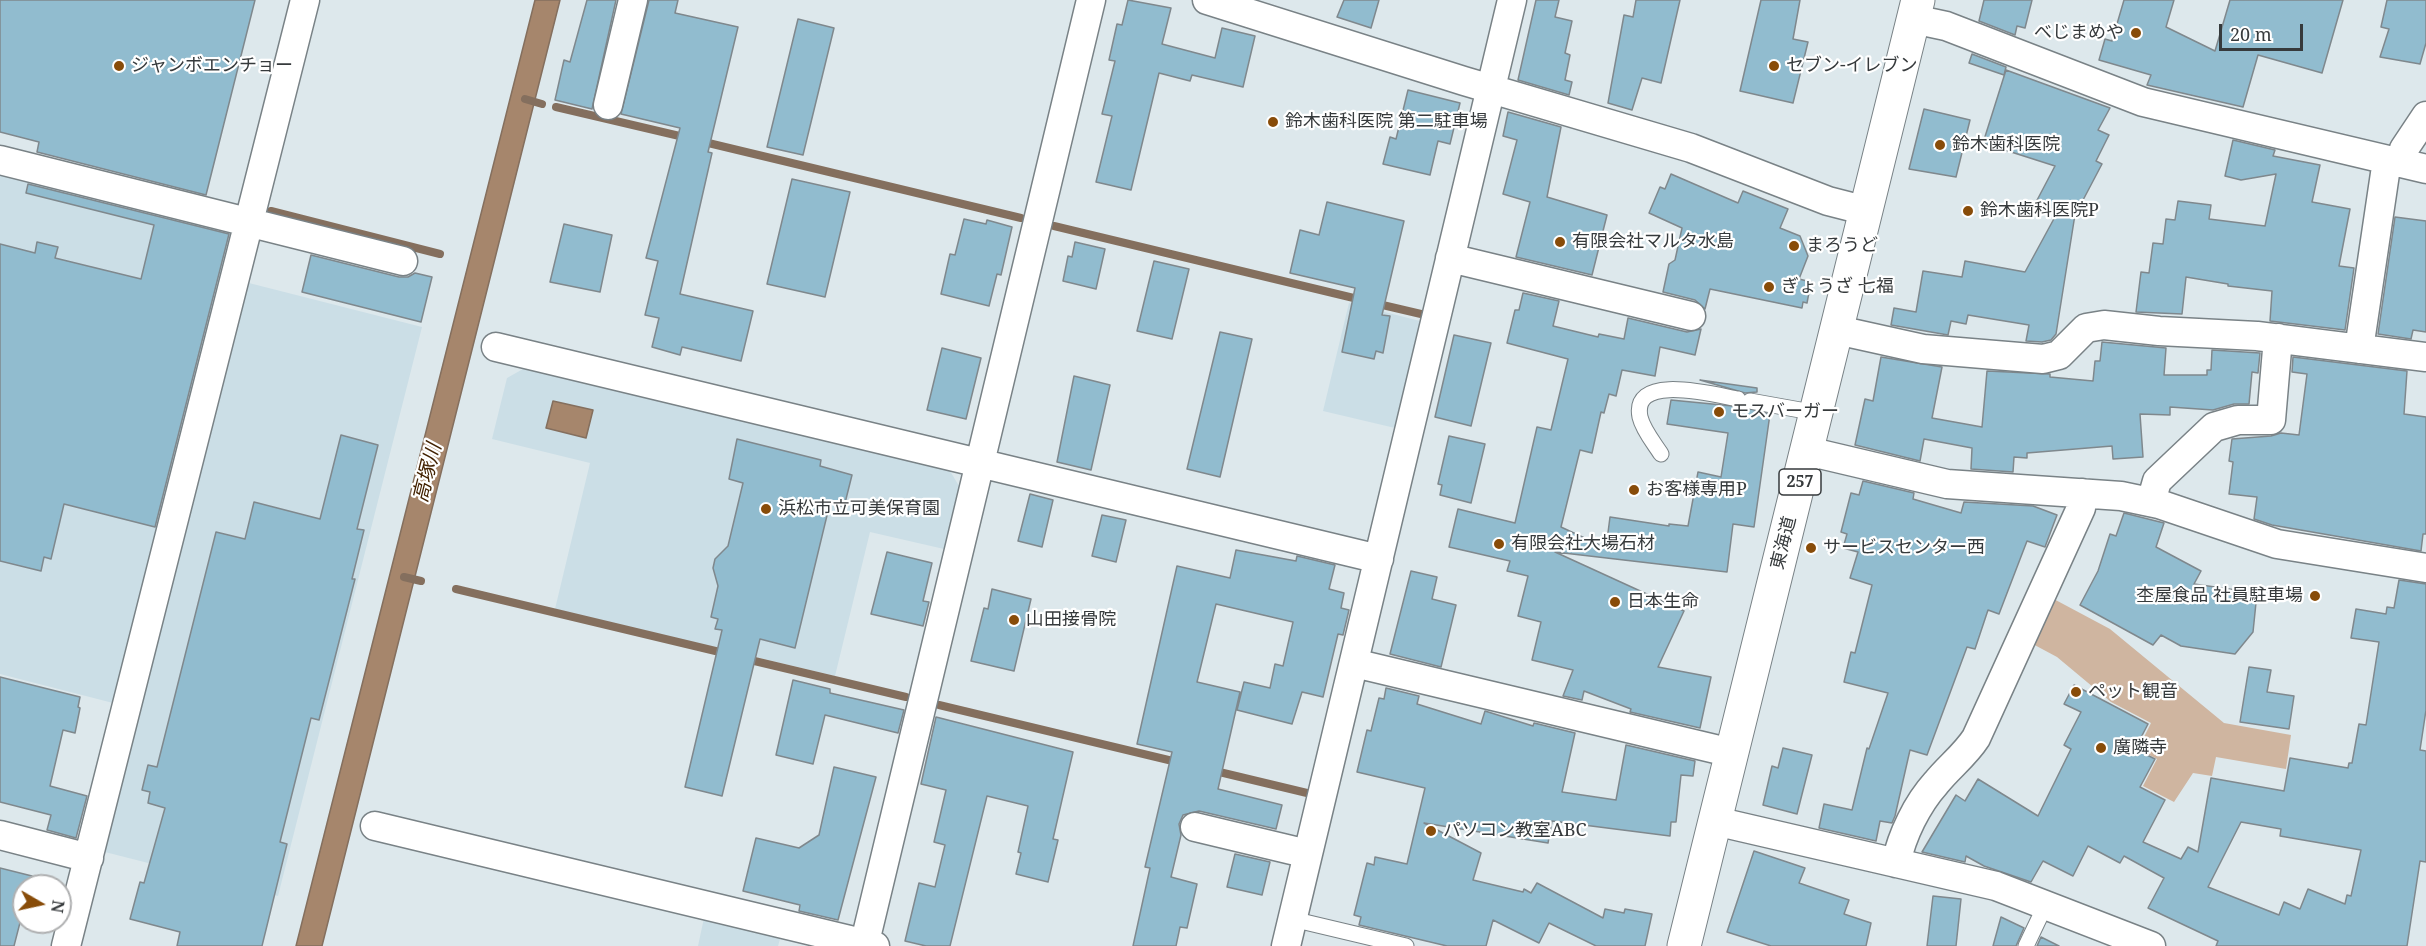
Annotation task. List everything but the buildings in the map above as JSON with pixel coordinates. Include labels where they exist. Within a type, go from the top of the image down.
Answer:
[{"type":"highway","name":"東海道","points":[[1684,946],[1916,10]]},
{"type":"street","points":[[66,946],[305,0]]},
{"type":"street","points":[[608,105],[633,0]]},
{"type":"street","points":[[375,826],[868,945],[1090,0]]},
{"type":"street","points":[[1207,0],[1491,89],[1691,148],[1828,201],[1867,211]]},
{"type":"street","points":[[1286,946],[1512,0]]},
{"type":"street","points":[[1916,10],[1946,26],[2143,102],[2404,164]]},
{"type":"street","points":[[2360,349],[2404,164],[2404,149],[2426,116]]},
{"type":"street","points":[[0,159],[404,261]]},
{"type":"street","points":[[1450,258],[1691,316]]},
{"type":"street","points":[[1837,330],[1923,349],[2043,359],[2059,355],[2086,328],[2095,325],[2278,338],[2426,357]]},
{"type":"street","points":[[2151,502],[2157,481],[2208,431],[2226,422],[2271,420],[2278,338]]},
{"type":"street","points":[[496,347],[1379,559]]},
{"type":"street","points":[[1807,451],[1947,484],[2121,496],[2151,502],[2277,544],[2426,568]]},
{"type":"street","points":[[1896,862],[1901,841],[1934,785],[1958,762],[1976,738],[2081,508],[2082,493]]},
{"type":"street","points":[[1354,663],[1732,753]]},
{"type":"street","points":[[1715,821],[1996,886],[2151,946]]},
{"type":"street","points":[[1195,827],[1308,854]]},
{"type":"street","points":[[0,835],[89,858]]},
{"type":"lane","points":[[1661,454],[1641,418],[1643,401],[1649,394],[1665,388],[1817,413]]},
{"type":"lane","points":[[2026,946],[2046,904]]},
{"type":"lane","points":[[1292,919],[1406,946]]},
{"type":"shaded area","points":[[0,168],[237,228],[117,704],[0,674]]},
{"type":"shaded area","points":[[245,282],[422,327],[278,896],[101,851]]},
{"type":"shaded area","points":[[1349,303],[1420,321],[1395,428],[1323,411]]},
{"type":"shaded area","name":"浜松市立可美保育園","points":[[523,369],[950,471],[959,486],[944,549],[870,532],[835,676],[555,609],[590,463],[492,439],[507,378]]},
{"type":"shaded area","points":[[2050,597],[2110,629],[2224,723],[2291,735],[2286,769],[2216,757],[2212,776],[2193,773],[2174,802],[2143,786],[2157,759],[2138,749],[2151,723],[2111,702],[2057,657],[2029,642]]},
{"type":"shaded area","points":[[704,918],[781,936],[778,946],[698,946]]},
{"type":"water","name":"高塚川","points":[[535,0],[560,0],[322,946],[296,946]]},
{"type":"water","points":[[553,401],[593,410],[586,438],[546,428]]},
{"type":"waterway","points":[[525,99],[542,104]]},
{"type":"waterway","points":[[556,107],[688,138]]},
{"type":"waterway","points":[[700,141],[1021,218]]},
{"type":"waterway","points":[[271,211],[440,254]]},
{"type":"waterway","points":[[1054,226],[1362,300]]},
{"type":"waterway","points":[[1374,303],[1421,314]]},
{"type":"waterway","points":[[404,577],[421,581]]},
{"type":"waterway","points":[[456,589],[728,654]]},
{"type":"waterway","points":[[746,659],[906,697]]},
{"type":"waterway","points":[[939,705],[1181,763]]},
{"type":"waterway","points":[[1211,770],[1307,793]]},
{"type":"place","name":"べじまめや","points":[[2136,33]]},
{"type":"place","name":"ジャンボエンチョー","points":[[119,66]]},
{"type":"place","name":"セブン-イレブン","points":[[1774,66]]},
{"type":"place","name":"鈴木歯科医院 第二駐車場","points":[[1273,122]]},
{"type":"place","name":"鈴木歯科医院","points":[[1940,145]]},
{"type":"place","name":"鈴木歯科医院P","points":[[1968,211]]},
{"type":"place","name":"有限会社マルタ水島","points":[[1560,242]]},
{"type":"place","name":"まろうど","points":[[1794,246]]},
{"type":"place","name":"ぎょうざ 七福","points":[[1769,287]]},
{"type":"place","name":"モスバーガー","points":[[1719,412]]},
{"type":"place","name":"お客様専用P","points":[[1634,490]]},
{"type":"place","name":"浜松市立可美保育園","points":[[766,509]]},
{"type":"place","name":"有限会社大場石材","points":[[1499,544]]},
{"type":"place","name":"サービスセンター西","points":[[1811,548]]},
{"type":"place","name":"杢屋食品 社員駐車場","points":[[2315,596]]},
{"type":"place","name":"日本生命","points":[[1615,602]]},
{"type":"place","name":"山田接骨院","points":[[1014,620]]},
{"type":"place","name":"ペット観音","points":[[2076,692]]},
{"type":"place","name":"廣隣寺","points":[[2101,748]]},
{"type":"place","name":"パソコン教室ABC","points":[[1431,831]]}]
